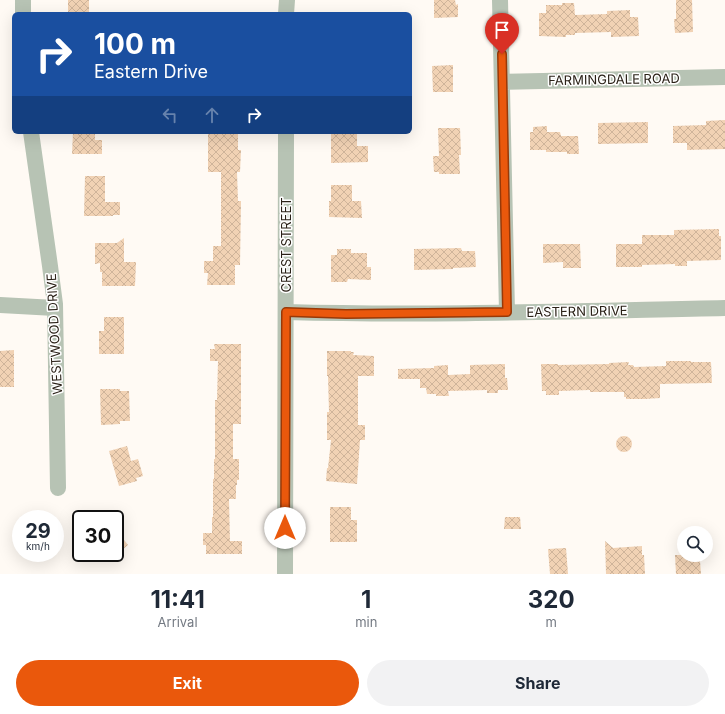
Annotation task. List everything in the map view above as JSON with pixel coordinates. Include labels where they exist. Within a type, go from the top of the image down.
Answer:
[{"type":"street","points":[[23,0],[23,12]]},
{"type":"street","points":[[286,0],[286,12]]},
{"type":"street","points":[[500,0],[507,312]]},
{"type":"street","name":"FARMINGDALE ROAD","points":[[502,82],[725,77]]},
{"type":"street","name":"WESTWOOD DRIVE","points":[[31,134],[55,308],[58,488]]},
{"type":"street","name":"CREST STREET","points":[[285,574],[286,134]]},
{"type":"street","points":[[0,305],[55,308]]},
{"type":"street","name":"EASTERN DRIVE","points":[[286,312],[346,314],[725,308]]},
{"type":"building","points":[[68,0],[89,0],[89,12],[68,12]]},
{"type":"building","points":[[434,0],[455,0],[456,5],[458,4],[458,17],[434,18]]},
{"type":"building","points":[[676,0],[692,0],[693,32],[675,33],[674,19],[676,19]]},
{"type":"building","points":[[562,3],[574,3],[575,15],[607,14],[607,11],[630,10],[630,17],[638,17],[639,36],[611,37],[611,32],[575,33],[575,35],[566,35],[566,37],[539,36],[539,13],[546,13],[546,5],[562,5]]},
{"type":"building","points":[[453,65],[453,92],[433,92],[432,66]]},
{"type":"building","points":[[725,120],[725,149],[687,150],[687,143],[673,143],[673,126],[706,125],[706,121]]},
{"type":"building","points":[[648,122],[648,143],[598,144],[598,123]]},
{"type":"building","points":[[547,126],[547,132],[560,132],[561,136],[578,136],[579,154],[567,154],[567,152],[546,152],[546,150],[530,150],[530,132],[533,132],[533,127]]},
{"type":"building","points":[[438,128],[460,128],[460,174],[439,174],[439,172],[434,172],[433,156],[439,156]]},
{"type":"building","points":[[73,134],[95,134],[95,140],[102,140],[102,154],[72,154]]},
{"type":"building","points":[[208,134],[238,134],[238,150],[241,150],[240,172],[237,172],[238,201],[241,201],[240,265],[235,265],[235,285],[207,285],[208,273],[204,273],[204,261],[213,261],[213,246],[221,246],[221,172],[208,172]]},
{"type":"building","points":[[331,134],[357,134],[357,146],[368,146],[368,162],[331,163]]},
{"type":"building","points":[[85,176],[105,176],[105,202],[120,202],[120,215],[84,216]]},
{"type":"building","points":[[331,185],[352,185],[352,201],[361,201],[362,218],[329,217]]},
{"type":"building","points":[[719,229],[719,236],[721,236],[721,260],[687,261],[687,266],[675,266],[675,264],[642,265],[642,267],[616,267],[616,244],[642,244],[642,235],[674,235],[674,230]]},
{"type":"building","points":[[124,238],[124,262],[136,262],[135,286],[102,286],[102,272],[100,272],[100,263],[95,264],[95,243],[117,243]]},
{"type":"building","points":[[543,244],[580,244],[581,268],[563,268],[563,262],[543,263]]},
{"type":"building","points":[[461,248],[462,251],[475,251],[476,267],[414,270],[414,249]]},
{"type":"building","points":[[337,249],[351,249],[351,253],[367,253],[367,267],[371,267],[371,280],[348,279],[347,282],[331,282],[331,255],[337,255]]},
{"type":"building","points":[[104,317],[124,317],[124,354],[99,354],[99,331],[104,331]]},
{"type":"building","points":[[214,344],[241,344],[241,424],[233,424],[233,459],[239,459],[239,480],[237,480],[236,485],[236,499],[229,499],[230,541],[242,541],[242,554],[206,554],[206,545],[203,545],[203,533],[212,533],[213,517],[215,400],[217,400],[218,361],[210,361],[210,349],[215,349]]},
{"type":"building","points":[[14,350],[14,387],[0,387],[0,351]]},
{"type":"building","points":[[327,351],[351,351],[354,352],[353,355],[374,356],[374,376],[358,376],[358,425],[365,425],[365,440],[360,440],[357,484],[326,481],[331,440],[327,440],[327,412],[329,412]]},
{"type":"building","points":[[666,361],[711,362],[712,383],[660,384],[660,398],[645,399],[626,399],[626,397],[624,397],[624,392],[590,392],[590,390],[559,391],[559,395],[546,395],[546,391],[542,391],[541,364],[609,364],[629,362],[628,365],[633,365],[634,367],[666,366]]},
{"type":"building","points":[[505,364],[505,378],[507,378],[508,390],[498,390],[498,393],[487,393],[487,390],[448,391],[449,396],[436,396],[436,394],[427,394],[426,388],[420,388],[420,379],[398,379],[398,369],[434,368],[434,366],[448,365],[448,375],[470,374],[470,365]]},
{"type":"building","points":[[100,389],[120,389],[120,391],[129,391],[130,421],[120,421],[120,424],[101,425]]},
{"type":"building","points":[[621,436],[627,436],[632,441],[630,450],[627,452],[621,452],[616,447],[616,441]]},
{"type":"building","points":[[127,446],[131,461],[138,459],[143,476],[136,478],[137,481],[119,486],[109,451]]},
{"type":"building","points":[[330,507],[351,507],[351,520],[357,520],[357,542],[330,542]]},
{"type":"building","points":[[505,517],[520,517],[521,529],[504,529]]},
{"type":"building","points":[[124,540],[128,545],[124,548]]},
{"type":"building","points":[[605,541],[613,548],[642,546],[645,574],[606,574]]},
{"type":"building","points":[[566,548],[568,574],[550,574],[548,549]]},
{"type":"building","points":[[675,555],[677,555],[677,562],[700,562],[701,574],[676,574]]},
{"type":"route","points":[[285,528],[286,312],[346,314],[507,312],[502,54]]}]
